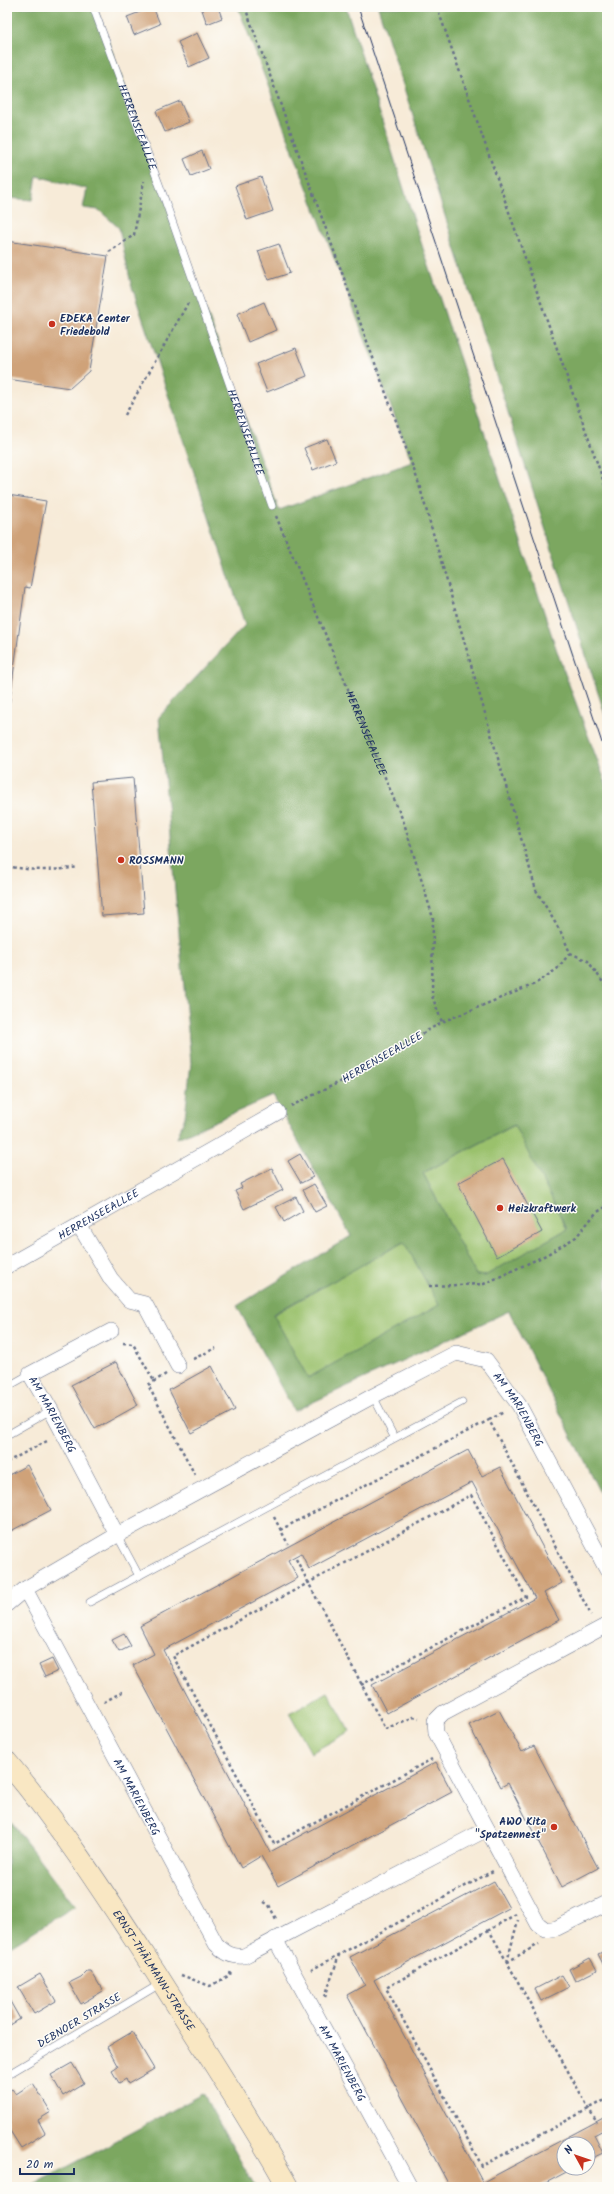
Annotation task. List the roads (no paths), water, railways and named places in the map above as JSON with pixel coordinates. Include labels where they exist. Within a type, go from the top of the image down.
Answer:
[{"type":"main road","name":"ERNST-THÄLMANN-STRASSE","points":[[7,1762],[43,1805],[159,1978],[260,2136],[288,2187]]},
{"type":"street","name":"HERRENSEEALLEE","points":[[7,1266],[278,1112]]},
{"type":"street","points":[[79,1225],[111,1280],[129,1300],[145,1304],[178,1366]]},
{"type":"street","name":"HERRENSEEALLEE","points":[[7,1263],[29,1253]]},
{"type":"street","name":"AM MARIENBERG","points":[[111,1331],[30,1374],[64,1433],[117,1536]]},
{"type":"street","name":"AM MARIENBERG","points":[[7,1604],[20,1586],[117,1536],[373,1396],[456,1354],[486,1360],[519,1405],[607,1570]]},
{"type":"street","name":"AM MARIENBERG","points":[[20,1586],[90,1710],[216,1944],[223,1952],[233,1957],[244,1956],[279,1937],[296,1978],[410,2187]]},
{"type":"street","points":[[603,1627],[443,1713],[435,1721],[436,1733],[538,1924],[546,1930],[557,1928],[607,1903]]},
{"type":"street","points":[[279,1937],[487,1828]]},
{"type":"lane","name":"HERRENSEEALLEE","points":[[94,7],[196,288],[272,506]]},
{"type":"lane","points":[[7,1387],[30,1374]]},
{"type":"lane","points":[[373,1396],[394,1437]]},
{"type":"lane","points":[[90,1602],[394,1437],[462,1402]]},
{"type":"lane","points":[[7,1435],[51,1410]]},
{"type":"lane","name":"AM MARIENBERG","points":[[117,1536],[139,1576]]},
{"type":"lane","name":"DEBNOER STRASSE","points":[[7,2075],[159,1978]]},
{"type":"tram line","points":[[358,7],[607,758]]},
{"type":"place","name":"EDEKA Center Friedebold","points":[[52,324]]},
{"type":"place","name":"ROSSMANN","points":[[121,860]]},
{"type":"place","name":"Heizkraftwerk","points":[[500,1208]]},
{"type":"place","name":"AWO Kita \"Spatzennest\"","points":[[554,1827]]}]
